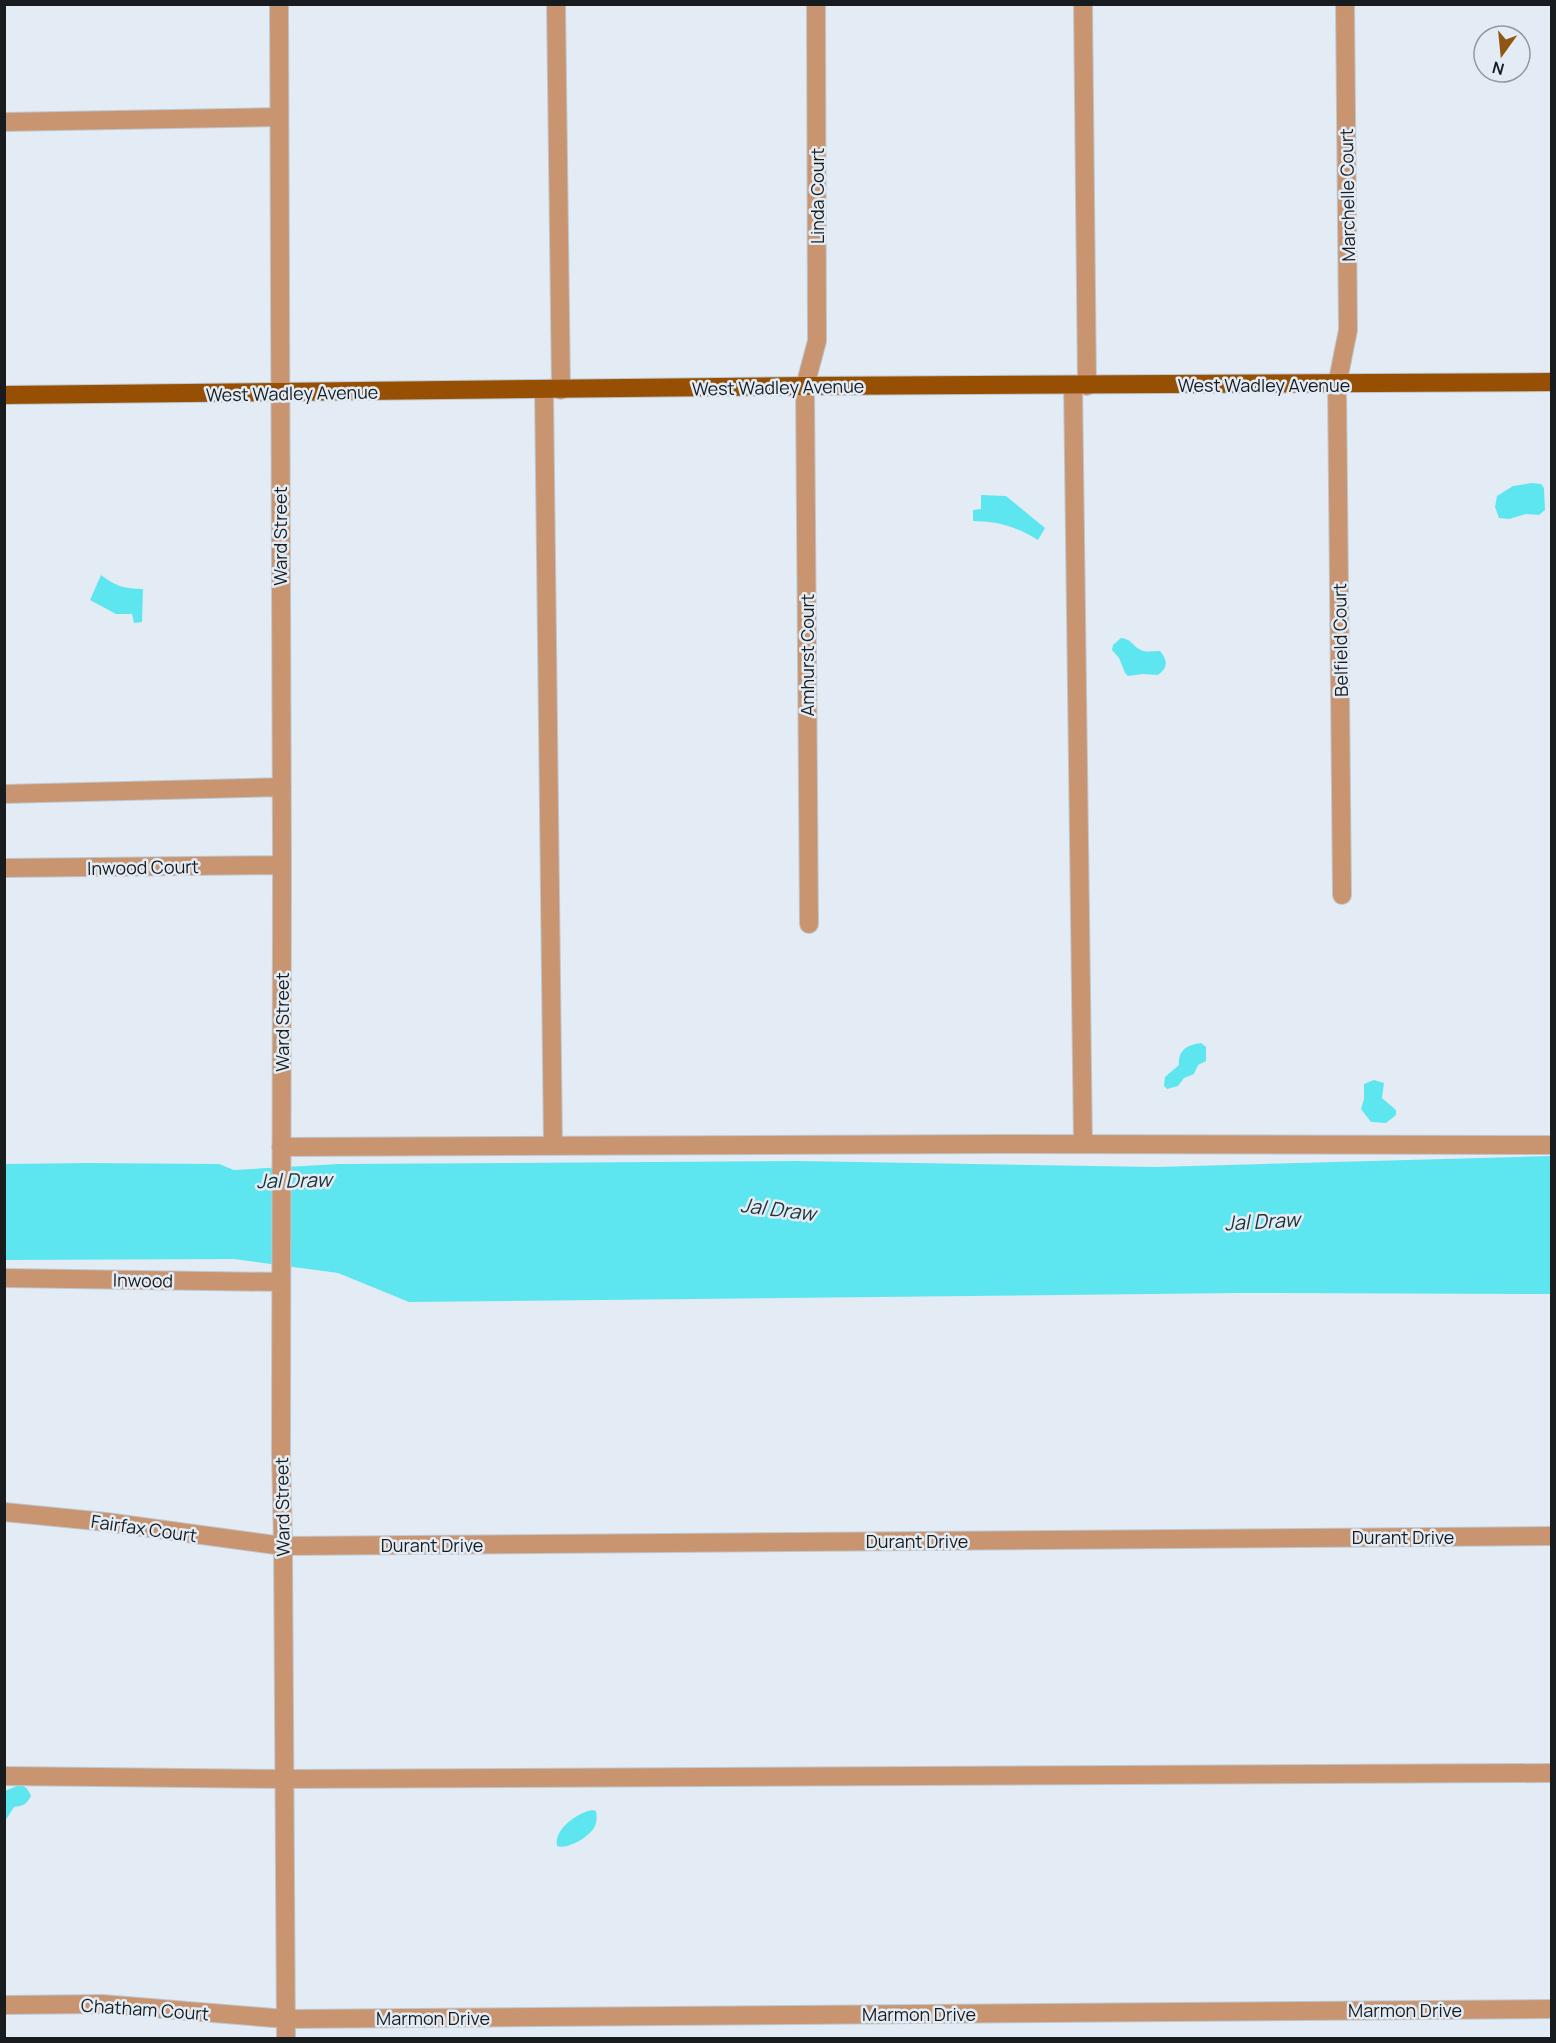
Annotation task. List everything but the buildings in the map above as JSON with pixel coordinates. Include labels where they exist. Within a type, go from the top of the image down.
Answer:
[{"type":"main road","name":"West Wadley Avenue","points":[[4,395],[805,386],[1337,385],[1551,382]]},
{"type":"street","name":"Ward Street","points":[[279,4],[282,787],[281,1454],[284,1546],[286,2038]]},
{"type":"street","points":[[553,1146],[553,390],[556,4]]},
{"type":"street","name":"Linda Court","points":[[805,386],[818,341],[816,4]]},
{"type":"street","points":[[1083,4],[1080,386],[1083,1144]]},
{"type":"street","name":"Marchelle Court","points":[[1337,385],[1348,330],[1345,4]]},
{"type":"street","points":[[4,122],[279,117]]},
{"type":"street","name":"Belfield Court","points":[[1337,385],[1342,896]]},
{"type":"street","name":"Amhurst Court","points":[[805,386],[809,924]]},
{"type":"street","points":[[4,794],[282,787]]},
{"type":"street","name":"Inwood Court","points":[[4,868],[282,866]]},
{"type":"street","points":[[281,1155],[553,1146],[1551,1145]]},
{"type":"street","name":"Inwood","points":[[4,1278],[281,1282]]},
{"type":"street","name":"Fairfax Court","points":[[4,1512],[106,1522],[284,1546]]},
{"type":"street","name":"Durant Drive","points":[[284,1546],[1551,1536]]},
{"type":"street","points":[[4,1776],[284,1779],[1551,1773]]},
{"type":"street","name":"Chatham Court","points":[[4,2005],[102,2004],[286,2019]]},
{"type":"street","name":"Marmon Drive","points":[[286,2019],[1551,2009]]},
{"type":"water","points":[[1541,484],[1544,488],[1545,510],[1539,515],[1526,514],[1509,519],[1499,518],[1495,507],[1497,496],[1513,486]]},
{"type":"water","points":[[981,495],[1006,496],[1045,528],[1038,540],[1007,526],[973,521],[973,510],[981,509]]},
{"type":"water","points":[[101,575],[120,586],[143,589],[142,622],[134,623],[132,614],[116,614],[90,600]]},
{"type":"water","points":[[1121,638],[1141,650],[1160,651],[1166,661],[1164,670],[1158,675],[1128,676],[1112,650],[1113,645]]},
{"type":"water","points":[[1201,1043],[1206,1047],[1206,1061],[1198,1065],[1194,1074],[1184,1078],[1178,1086],[1167,1089],[1164,1086],[1165,1077],[1179,1065],[1184,1049]]},
{"type":"water","points":[[1374,1080],[1384,1083],[1382,1098],[1396,1110],[1396,1115],[1386,1123],[1371,1122],[1361,1109],[1364,1084]]},
{"type":"water","name":"Jal Draw","points":[[1551,1156],[1551,1294],[1239,1293],[409,1302],[338,1273],[234,1259],[5,1260],[4,1164],[219,1164],[234,1170],[339,1164],[799,1161],[1156,1167]]},
{"type":"water","points":[[19,1785],[26,1788],[31,1796],[24,1804],[14,1807],[5,1820],[5,1791]]},
{"type":"water","points":[[596,1811],[596,1820],[592,1830],[572,1844],[557,1846],[559,1834],[563,1828],[580,1814]]}]
